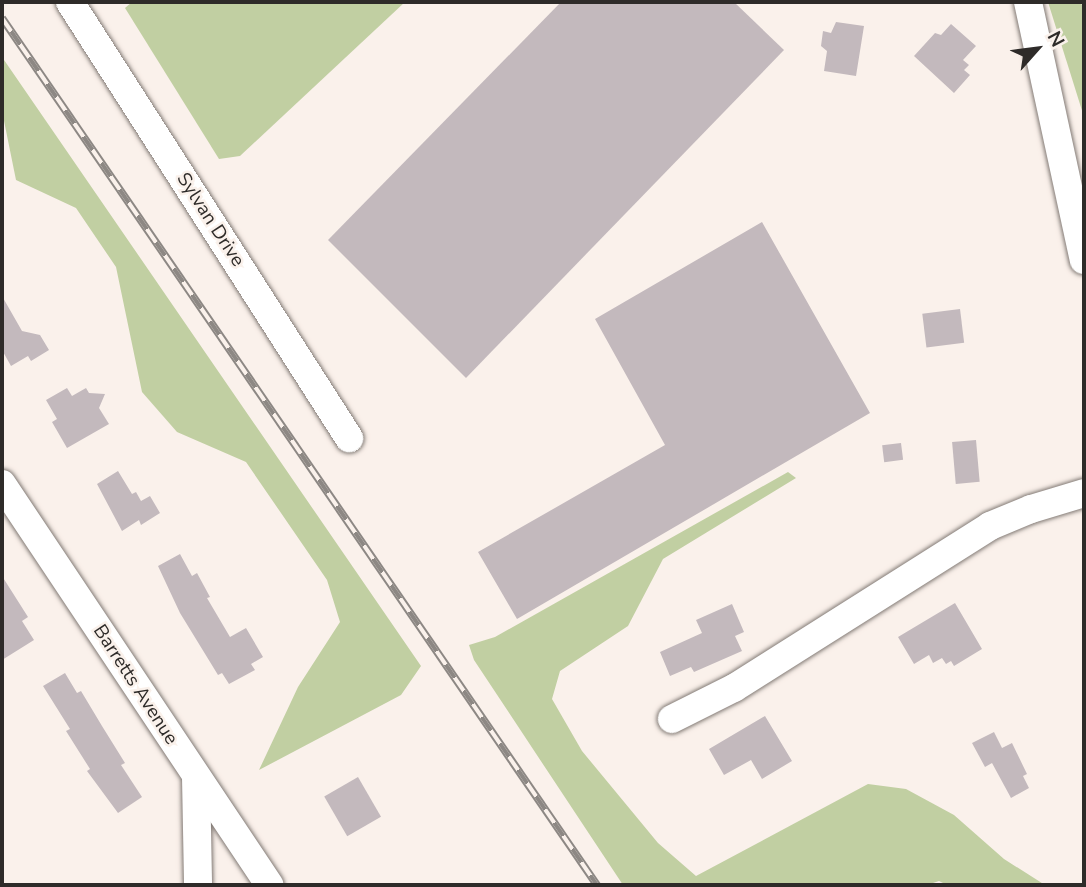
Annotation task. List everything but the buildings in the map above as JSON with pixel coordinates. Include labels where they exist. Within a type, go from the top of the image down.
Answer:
[{"type":"street","points":[[1028,2],[1084,260]]},
{"type":"street","name":"Sylvan Drive","points":[[80,6],[349,438]]},
{"type":"street","name":"Barretts Avenue","points":[[2,484],[269,885]]},
{"type":"street","points":[[672,719],[734,688],[990,526],[1031,509],[1084,493]]},
{"type":"street","points":[[196,777],[198,885]]},
{"type":"green space","points":[[132,2],[405,2],[240,156],[219,159],[125,8]]},
{"type":"green space","points":[[1048,2],[1078,2],[1084,6],[1084,117]]},
{"type":"green space","points":[[2,57],[421,666],[401,695],[259,770],[298,687],[340,622],[327,580],[246,462],[177,432],[142,392],[116,267],[76,208],[16,180],[2,111]]},
{"type":"green space","points":[[788,472],[796,478],[663,559],[628,626],[560,671],[552,699],[582,751],[658,843],[696,876],[868,784],[906,789],[954,815],[1004,859],[1045,885],[947,885],[939,881],[927,885],[623,885],[474,660],[469,645],[495,637]]},
{"type":"railway","points":[[2,18],[597,885]]}]
